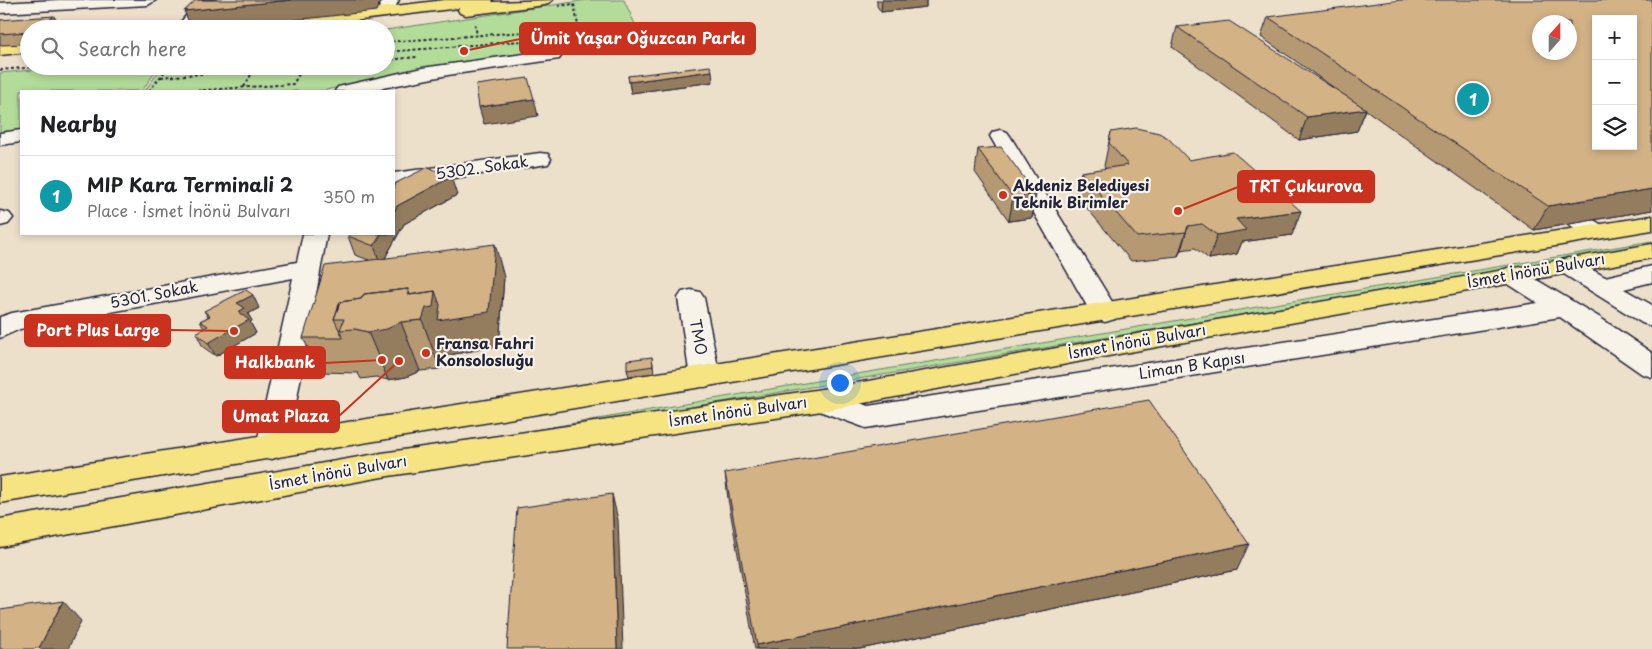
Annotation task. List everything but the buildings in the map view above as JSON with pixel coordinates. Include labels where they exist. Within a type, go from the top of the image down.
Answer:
[{"type":"main road","points":[[300,20],[388,6],[485,0]]},
{"type":"main road","points":[[392,20],[545,0]]},
{"type":"main road","points":[[0,50],[20,48]]},
{"type":"main road","points":[[0,61],[20,59]]},
{"type":"main road","name":"İsmet İnönü Bulvarı","points":[[0,490],[1105,313],[1652,223]]},
{"type":"main road","name":"İsmet İnönü Bulvarı","points":[[0,533],[382,465],[822,400],[1652,251]]},
{"type":"street","points":[[0,8],[148,0]]},
{"type":"street","points":[[191,20],[208,0]]},
{"type":"street","points":[[349,90],[380,82],[489,62],[553,55]]},
{"type":"street","points":[[0,139],[20,136]]},
{"type":"street","points":[[1000,136],[1105,313]]},
{"type":"street","name":"5302. Sokak","points":[[395,180],[540,160]]},
{"type":"street","points":[[1530,189],[1596,232]]},
{"type":"street","points":[[272,447],[310,266],[314,235]]},
{"type":"street","name":"5301. Sokak","points":[[0,328],[12,322],[310,266]]},
{"type":"street","points":[[1568,266],[1652,317]]},
{"type":"street","points":[[1602,286],[1652,274]]},
{"type":"street","points":[[1511,275],[1652,367]]},
{"type":"street","name":"TMO","points":[[691,298],[705,376]]},
{"type":"street","name":"Liman B Kapısı","points":[[822,400],[866,417],[1564,308]]},
{"type":"path","points":[[476,24],[476,36]]},
{"type":"path","points":[[395,41],[579,28],[580,36],[395,51]]},
{"type":"path","points":[[0,70],[20,68]]},
{"type":"path","points":[[150,90],[161,77],[192,75]]},
{"type":"path","points":[[244,87],[251,75]]},
{"type":"path","points":[[205,90],[293,84],[298,75]]},
{"type":"green space","points":[[587,0],[624,0],[640,35],[592,39],[593,44],[489,58],[395,74],[395,29]]},
{"type":"green space","points":[[20,71],[20,75],[153,75],[143,90],[20,90],[20,133],[0,135],[0,73]]},
{"type":"green space","points":[[156,75],[390,75],[326,90],[146,90]]},
{"type":"green space","points":[[1652,241],[1652,246],[0,523],[857,374]]},
{"type":"place","name":"Ümit Yaşar Oğuzcan Parkı","points":[[464,51]]},
{"type":"place","name":"MIP Kara Terminali 2","points":[[1473,99]]},
{"type":"place","name":"Akdeniz Belediyesi Teknik Birimler","points":[[1003,195]]},
{"type":"place","name":"TRT Çukurova","points":[[1178,211]]},
{"type":"place","name":"Port Plus Large","points":[[234,331]]},
{"type":"place","name":"Fransa Fahri Konsolosluğu","points":[[426,353]]},
{"type":"place","name":"Halkbank","points":[[382,360]]},
{"type":"place","name":"Umat Plaza","points":[[399,361]]}]
